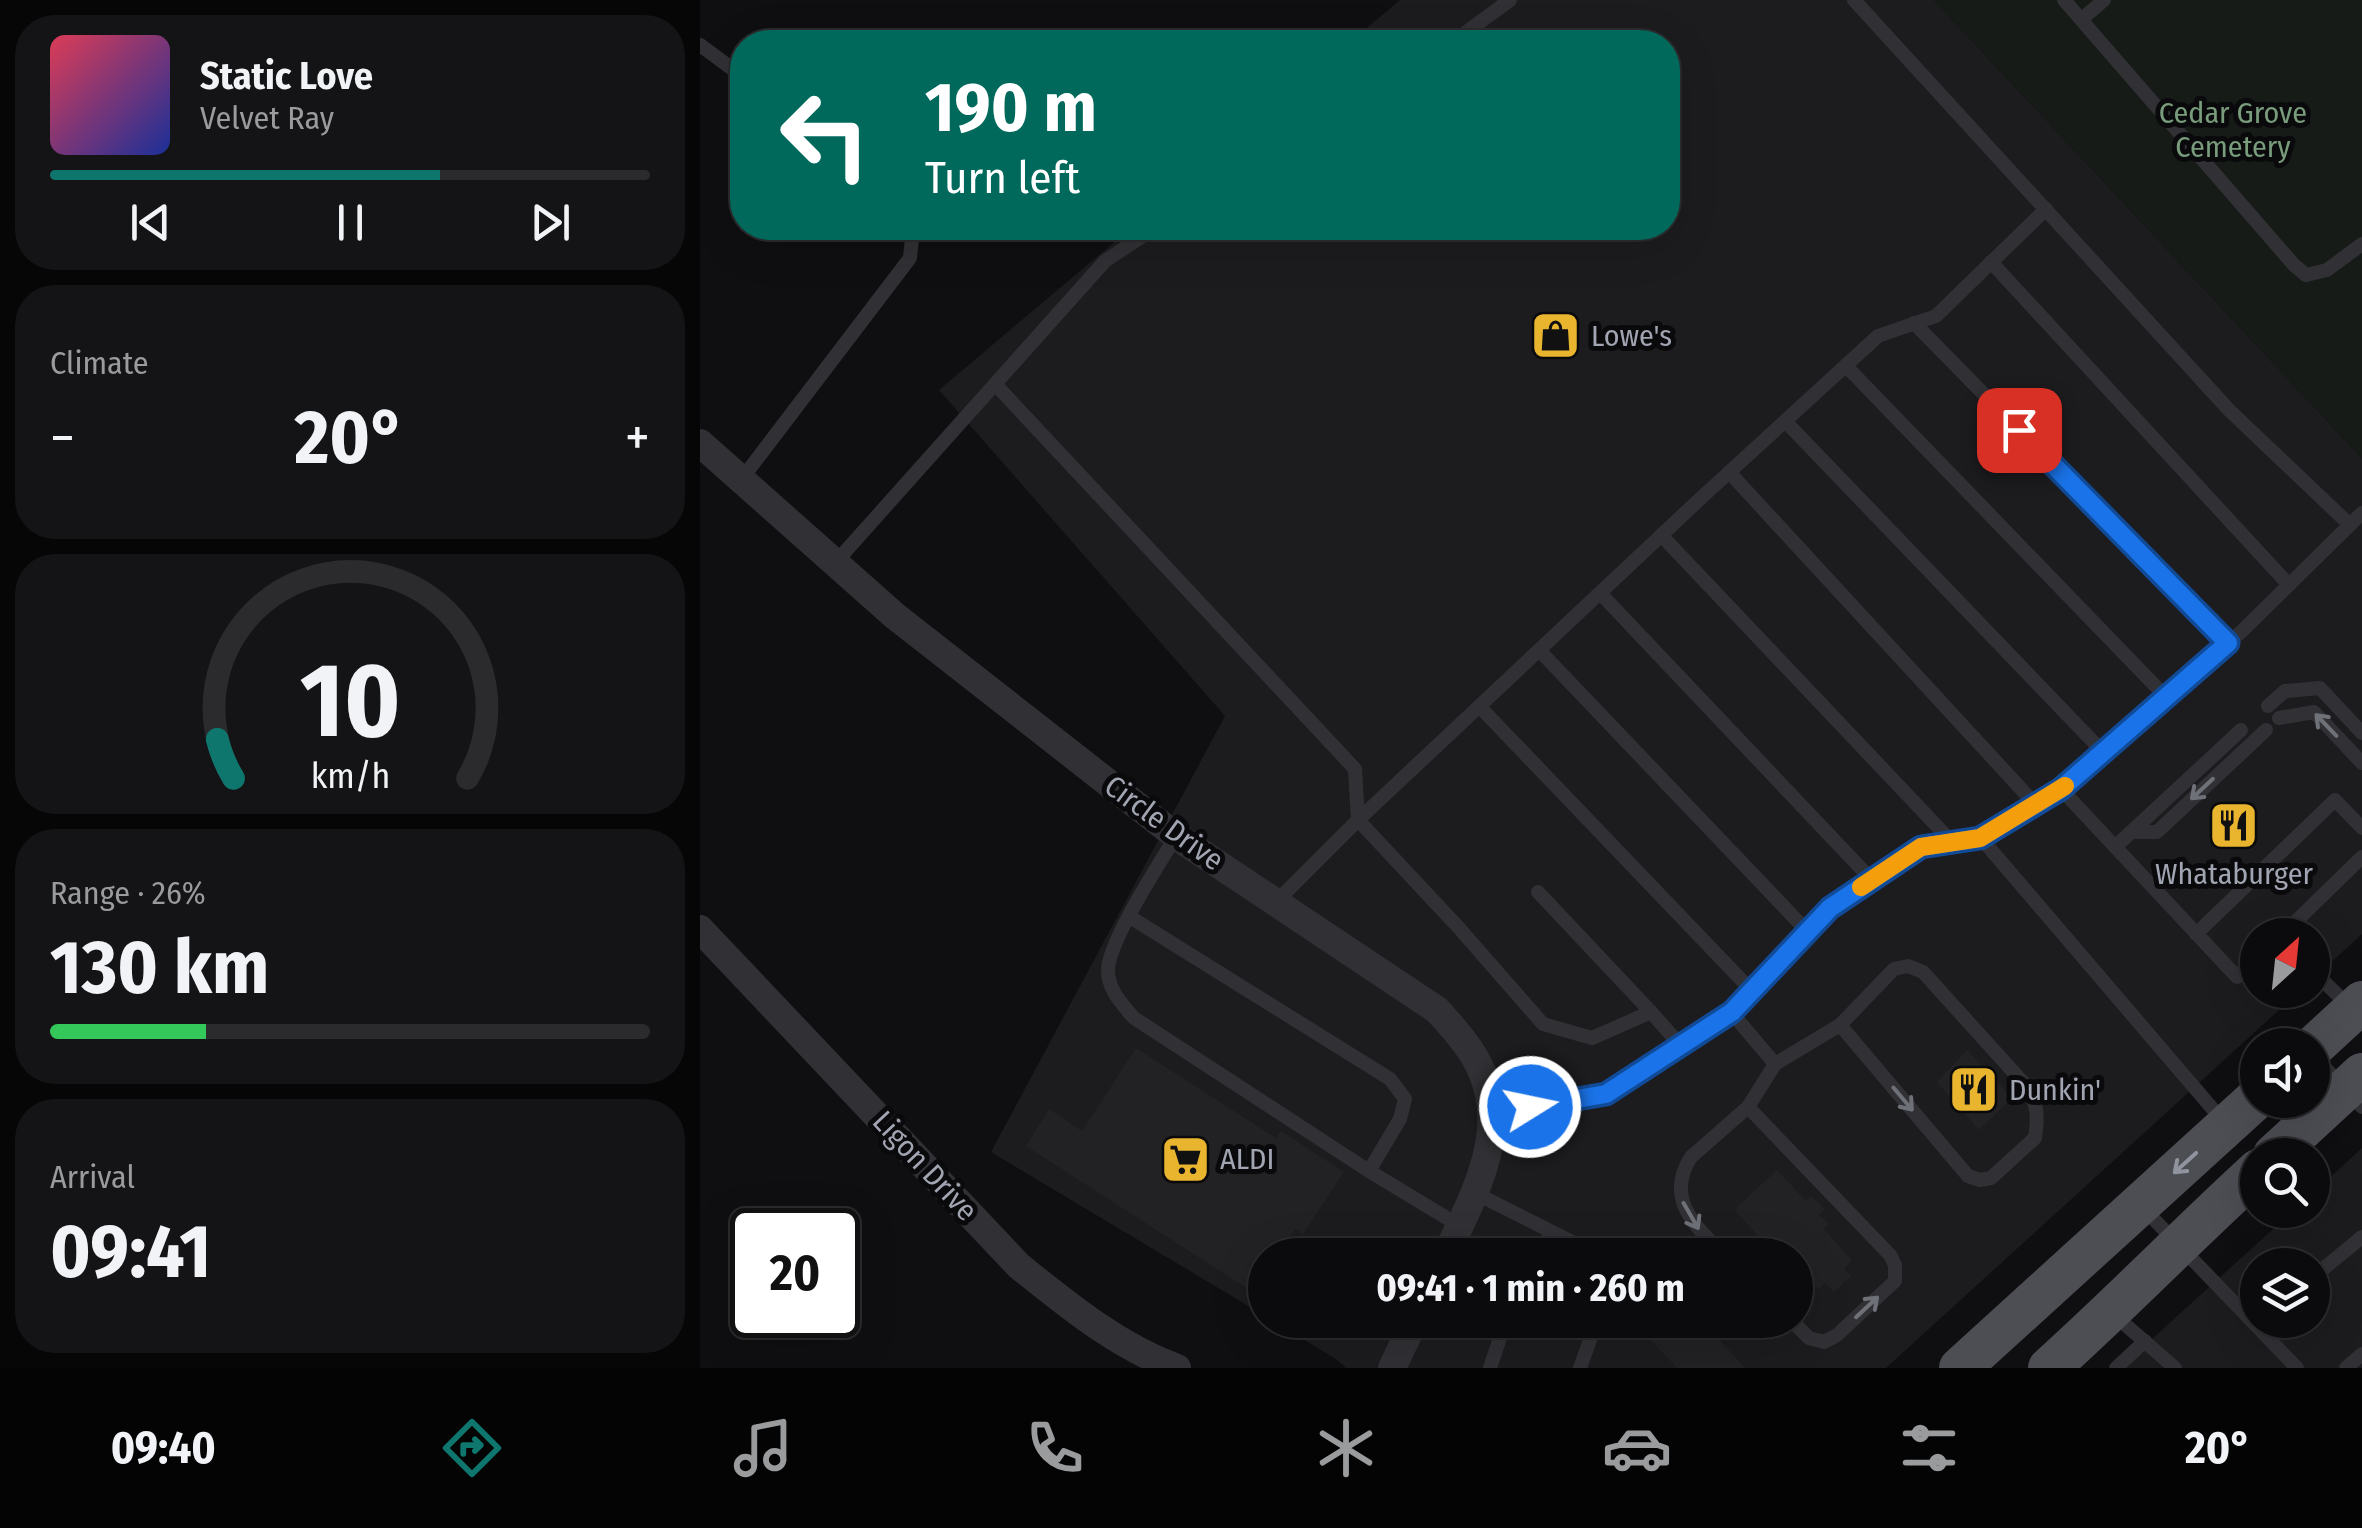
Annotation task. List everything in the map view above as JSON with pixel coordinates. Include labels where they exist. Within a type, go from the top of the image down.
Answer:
[{"type":"main road","points":[[2330,1032],[2357,1006]]},
{"type":"main road","points":[[2295,1138],[2356,1090]]},
{"type":"main road","points":[[1960,1368],[2240,1113]]},
{"type":"main road","points":[[2049,1368],[2240,1186]]},
{"type":"street","name":"Circle Drive","points":[[700,443],[894,616],[1176,836],[1437,1010],[1458,1033],[1482,1072],[1492,1114],[1488,1154],[1454,1238]]},
{"type":"street","name":"Ligon Drive","points":[[700,929],[1019,1266],[1110,1335],[1177,1368]]},
{"type":"street","points":[[1392,1368],[1406,1338]]},
{"type":"lane","points":[[1469,30],[1510,0]]},
{"type":"lane","points":[[1854,0],[2229,410],[2350,524]]},
{"type":"lane","points":[[2064,0],[2294,266],[2306,275],[2327,270],[2362,244]]},
{"type":"lane","points":[[2082,20],[2104,0]]},
{"type":"lane","points":[[700,44],[730,67]]},
{"type":"lane","points":[[1276,902],[1600,592],[1878,336],[1936,316],[2046,209]]},
{"type":"lane","points":[[741,480],[910,258],[912,240]]},
{"type":"lane","points":[[834,564],[1105,261],[1137,240]]},
{"type":"lane","points":[[1991,262],[2289,585]]},
{"type":"lane","points":[[1914,323],[2228,643]]},
{"type":"lane","points":[[1846,366],[2166,697]]},
{"type":"lane","points":[[996,384],[1355,769],[1358,820],[1543,1024],[1592,1038],[1650,1012]]},
{"type":"lane","points":[[1785,421],[2104,752]]},
{"type":"lane","points":[[1729,472],[2035,804]]},
{"type":"lane","points":[[1492,1114],[1606,1094],[1732,1012],[1830,908],[1921,847],[1980,838],[2061,789],[2228,643],[2362,513]]},
{"type":"lane","points":[[1661,535],[1952,842]]},
{"type":"lane","points":[[1600,592],[1872,880]]},
{"type":"lane","points":[[1539,650],[1808,932]]},
{"type":"lane","points":[[2268,706],[2284,691],[2320,688],[2362,733]]},
{"type":"lane","points":[[1479,706],[1752,992]]},
{"type":"lane","points":[[2279,718],[2314,712],[2362,763]]},
{"type":"lane","points":[[2115,847],[2255,717]]},
{"type":"lane","points":[[2234,760],[2242,730]]},
{"type":"lane","points":[[2131,832],[2157,832],[2266,730]]},
{"type":"lane","points":[[2061,789],[2237,977],[2240,974]]},
{"type":"lane","points":[[2196,934],[2335,800],[2362,828]]},
{"type":"lane","points":[[1176,836],[1115,942],[1108,970],[1115,996],[1134,1018],[1460,1226]]},
{"type":"lane","points":[[1980,838],[2240,1109]]},
{"type":"lane","points":[[2300,918],[2362,858]]},
{"type":"lane","points":[[1538,892],[1681,1046]]},
{"type":"lane","points":[[1130,916],[1390,1080],[1405,1099],[1400,1119],[1370,1171]]},
{"type":"lane","points":[[1706,1238],[1695,1227],[1680,1197],[1684,1167],[1748,1106],[1775,1064],[1840,1024],[1894,969],[1908,966],[1922,972],[2028,1088],[2036,1104],[2035,1138],[1991,1178],[1968,1176],[1840,1024]]},
{"type":"lane","points":[[2330,984],[2357,1006]]},
{"type":"lane","points":[[1732,1012],[1775,1064]]},
{"type":"lane","points":[[2330,1066],[2356,1090]]},
{"type":"lane","points":[[1748,1106],[1890,1255],[1895,1265],[1895,1281],[1838,1335],[1824,1342],[1808,1338]]},
{"type":"lane","points":[[1475,1193],[1564,1238]]},
{"type":"lane","points":[[2140,1204],[2176,1245],[2240,1305]]},
{"type":"lane","points":[[1549,1238],[1552,1232]]},
{"type":"lane","points":[[2330,1263],[2362,1237]]},
{"type":"lane","points":[[2111,1312],[2176,1368]]},
{"type":"lane","points":[[1490,1368],[1500,1338]]},
{"type":"lane","points":[[1580,1368],[1591,1338]]},
{"type":"lane","points":[[2271,1338],[2296,1368]]},
{"type":"lane","points":[[2116,1368],[2144,1341]]},
{"type":"lane","points":[[2346,1368],[2362,1354]]},
{"type":"shaded area","points":[[1400,0],[1934,0],[2362,458],[2362,934],[2330,963],[2330,918],[2240,918],[2240,1008],[2281,1008],[2259,1028],[2240,1028],[2240,1046],[1886,1368],[1346,1368],[1301,1338],[1813,1338],[1813,1238],[1248,1238],[1248,1306],[991,1152],[1225,716],[939,390],[1117,240],[1680,240],[1680,30],[1364,30]]},
{"type":"shaded area","points":[[2362,1148],[2362,1368],[2120,1368],[2240,1259],[2240,1338],[2330,1338],[2330,1248],[2252,1248],[2274,1228],[2330,1228],[2330,1177]]},
{"type":"green space","name":"Cedar Grove Cemetery","points":[[1934,0],[2362,0],[2362,458]]},
{"type":"building","name":"ALDI","points":[[1136,1048],[1276,1138],[1281,1131],[1344,1172],[1303,1234],[1295,1229],[1289,1238],[1248,1238],[1248,1289],[1026,1146],[1049,1109],[1082,1131]]},
{"type":"building","name":"Dunkin'","points":[[1967,1050],[2012,1098],[1979,1130],[1937,1082]]},
{"type":"building","points":[[1777,1170],[1806,1201],[1811,1196],[1825,1209],[1819,1215],[1829,1224],[1823,1228],[1852,1260],[1844,1269],[1851,1276],[1834,1292],[1825,1283],[1819,1290],[1813,1283],[1813,1238],[1760,1238],[1736,1212]]},
{"type":"building","points":[[1649,1338],[1718,1338],[1745,1368],[1677,1368]]},
{"type":"slow traffic","points":[[1861,887],[1921,847],[1980,838],[2065,786]]},
{"type":"place","name":"Lowe's","points":[[1556,336]]},
{"type":"place","name":"Whataburger","points":[[2234,825]]},
{"type":"place","name":"Dunkin'","points":[[1974,1090]]},
{"type":"place","name":"ALDI","points":[[1185,1159]]},
{"type":"route","points":[[1530,1107],[1606,1094],[1732,1012],[1830,908],[1921,847],[1980,838],[2061,789],[2228,643],[2019,430]]}]
